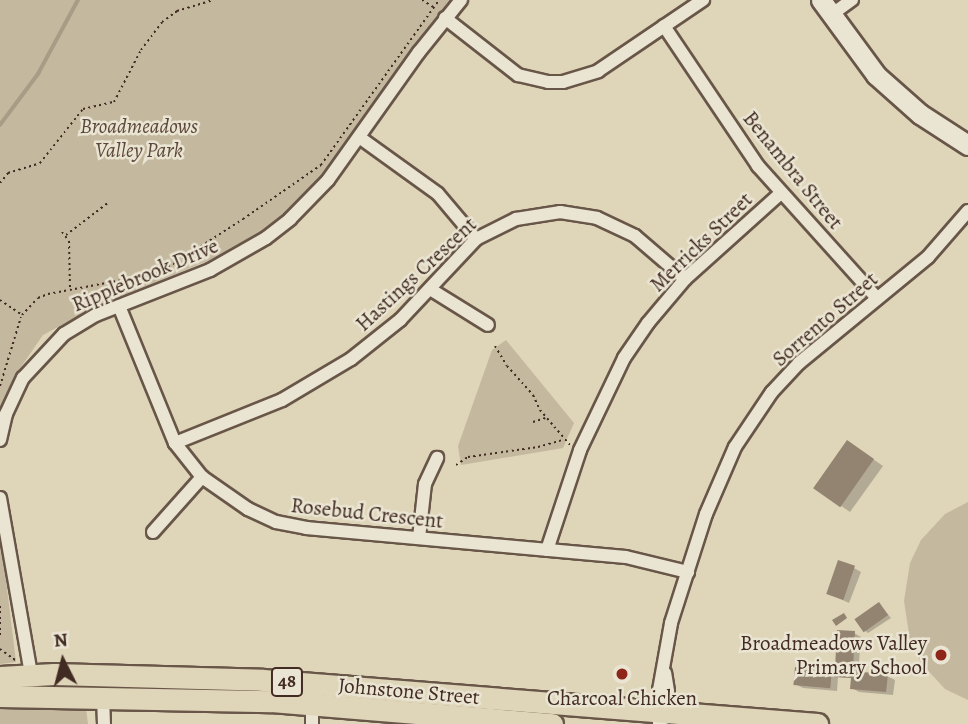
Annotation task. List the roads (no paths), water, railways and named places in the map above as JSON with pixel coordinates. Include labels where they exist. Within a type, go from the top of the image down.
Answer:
[{"type":"main road","name":"Johnstone Street","points":[[0,696],[32,686],[96,675],[312,703],[552,724]]},
{"type":"main road","name":"Johnstone Street","points":[[0,677],[32,686],[103,696],[817,724]]},
{"type":"street","name":"Ripplebrook Drive","points":[[0,440],[13,396],[36,361],[78,324],[210,271],[266,238],[314,196],[461,0]]},
{"type":"street","points":[[445,18],[506,68],[519,75],[548,82],[572,81],[598,71],[703,0]]},
{"type":"street","points":[[852,0],[826,7],[857,52],[891,89],[920,114],[968,145]]},
{"type":"street","name":"Benambra Street","points":[[664,26],[748,151],[781,193],[877,298]]},
{"type":"street","points":[[359,137],[438,194],[476,239]]},
{"type":"street","name":"Merricks Street","points":[[547,550],[597,408],[642,331],[685,279],[781,193]]},
{"type":"street","name":"Sorrento Street","points":[[661,718],[671,623],[717,484],[756,415],[799,363],[928,257],[968,211]]},
{"type":"street","name":"Hastings Crescent","points":[[175,443],[282,400],[316,382],[374,342],[430,289],[476,239],[516,219],[560,212],[579,214],[616,225],[635,236],[685,279]]},
{"type":"street","points":[[430,289],[488,326]]},
{"type":"street","name":"Rosebud Crescent","points":[[119,306],[175,443],[202,477],[223,495],[276,522],[306,528],[626,557],[688,572]]},
{"type":"street","points":[[419,538],[425,484],[437,458]]},
{"type":"street","points":[[153,532],[202,477]]},
{"type":"street","points":[[0,498],[32,686]]},
{"type":"street","points":[[103,696],[104,724]]},
{"type":"waterway","points":[[0,125],[38,74],[78,0]]},
{"type":"place","name":"Broadmeadows Valley Primary School","points":[[941,655]]},
{"type":"place","name":"Charcoal Chicken","points":[[622,674]]},
{"type":"park label","name":"Broadmeadows Valley Park","points":[[139,138]]}]
